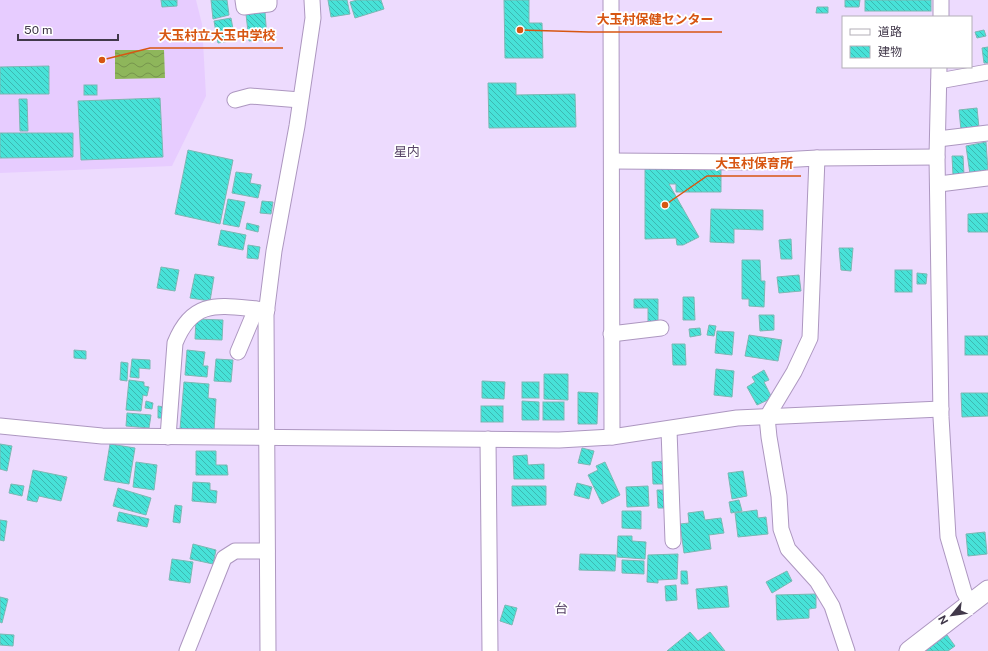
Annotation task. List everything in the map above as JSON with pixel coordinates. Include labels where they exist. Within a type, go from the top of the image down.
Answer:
[{"type":"main road","points":[[909,651],[988,590]]},
{"type":"street","points":[[243,0],[244,7],[270,4],[269,0]]},
{"type":"street","points":[[268,651],[266,439],[261,309],[274,251],[300,100],[313,18],[312,0]]},
{"type":"street","points":[[611,0],[612,437]]},
{"type":"street","points":[[941,0],[941,16]]},
{"type":"street","points":[[970,603],[964,592],[948,537],[941,409],[939,184],[937,157],[939,74],[988,72]]},
{"type":"street","points":[[235,100],[250,96],[300,100]]},
{"type":"street","points":[[938,139],[988,132]]},
{"type":"street","points":[[612,161],[744,162],[817,158],[937,157]]},
{"type":"street","points":[[817,158],[810,338],[794,372],[767,417],[768,437],[779,496],[781,529],[788,549],[817,581],[832,606],[847,651]]},
{"type":"street","points":[[939,184],[988,178]]},
{"type":"street","points":[[168,437],[175,343],[180,330],[200,310],[214,306],[261,309]]},
{"type":"street","points":[[238,352],[261,309]]},
{"type":"street","points":[[611,334],[661,328]]},
{"type":"street","points":[[0,426],[102,436],[266,439],[559,440],[612,437],[669,430],[738,418],[941,409]]},
{"type":"street","points":[[669,430],[673,541]]},
{"type":"street","points":[[488,439],[490,651]]},
{"type":"street","points":[[187,651],[224,558],[235,551],[267,551]]},
{"type":"shaded area","points":[[0,0],[196,0],[202,24],[206,96],[172,166],[0,173]]},
{"type":"water","points":[[115,50],[164,50],[165,78],[115,79]]},
{"type":"building","points":[[161,0],[177,0],[177,6],[162,7]]},
{"type":"building","points":[[211,0],[227,0],[229,15],[213,19]]},
{"type":"building","points":[[328,0],[347,0],[350,14],[331,17]]},
{"type":"building","points":[[357,0],[381,0],[384,9],[355,18],[350,2]]},
{"type":"building","points":[[504,0],[529,0],[529,23],[542,23],[543,58],[505,58]]},
{"type":"building","points":[[845,0],[860,0],[859,7],[845,7]]},
{"type":"building","points":[[865,0],[931,0],[931,11],[865,11]]},
{"type":"building","points":[[817,7],[828,7],[828,13],[816,13]]},
{"type":"building","points":[[265,12],[267,39],[249,41],[246,14]]},
{"type":"building","points":[[231,18],[235,40],[218,43],[214,21]]},
{"type":"building","points":[[984,30],[986,36],[977,38],[975,32]]},
{"type":"building","points":[[988,47],[988,63],[984,63],[982,48]]},
{"type":"building","points":[[49,66],[49,94],[0,94],[0,67]]},
{"type":"building","points":[[488,83],[516,83],[516,95],[575,94],[576,127],[489,128]]},
{"type":"building","points":[[84,85],[97,85],[97,95],[84,95]]},
{"type":"building","points":[[160,98],[163,157],[81,160],[78,101]]},
{"type":"building","points":[[19,99],[27,99],[28,131],[20,131]]},
{"type":"building","points":[[977,108],[979,128],[961,130],[959,110]]},
{"type":"building","points":[[0,133],[73,133],[73,157],[0,158]]},
{"type":"building","points":[[986,142],[988,171],[970,174],[966,146]]},
{"type":"building","points":[[188,150],[233,160],[220,224],[175,214]]},
{"type":"building","points":[[952,156],[963,156],[964,175],[953,175]]},
{"type":"building","points":[[645,168],[721,168],[721,192],[676,192],[676,184],[669,184],[699,237],[683,245],[677,245],[676,238],[645,239]]},
{"type":"building","points":[[236,172],[252,174],[250,183],[261,185],[258,198],[232,193]]},
{"type":"building","points":[[228,199],[245,202],[239,227],[223,224]]},
{"type":"building","points":[[262,201],[273,202],[271,214],[260,213]]},
{"type":"building","points":[[711,209],[763,210],[763,230],[734,229],[734,243],[710,242]]},
{"type":"building","points":[[988,213],[988,232],[968,232],[968,214]]},
{"type":"building","points":[[247,223],[259,226],[258,232],[246,229]]},
{"type":"building","points":[[221,230],[246,235],[243,250],[218,245]]},
{"type":"building","points":[[791,239],[792,259],[781,259],[779,240]]},
{"type":"building","points":[[248,245],[260,247],[258,259],[247,258]]},
{"type":"building","points":[[839,248],[853,248],[851,271],[841,270]]},
{"type":"building","points":[[742,260],[760,260],[761,281],[765,281],[764,307],[749,306],[749,299],[742,299]]},
{"type":"building","points":[[161,267],[179,270],[175,291],[157,288]]},
{"type":"building","points":[[895,270],[912,270],[912,292],[895,292]]},
{"type":"building","points":[[917,273],[927,274],[926,284],[917,284]]},
{"type":"building","points":[[195,274],[214,277],[210,301],[190,298]]},
{"type":"building","points":[[799,275],[801,291],[779,293],[777,277]]},
{"type":"building","points":[[683,297],[694,297],[695,320],[683,320]]},
{"type":"building","points":[[634,299],[658,299],[658,324],[648,324],[648,308],[634,308]]},
{"type":"building","points":[[759,315],[774,315],[774,330],[760,331]]},
{"type":"building","points":[[196,319],[223,320],[222,340],[195,339]]},
{"type":"building","points":[[709,325],[716,326],[714,336],[707,335]]},
{"type":"building","points":[[700,328],[701,335],[690,337],[689,329]]},
{"type":"building","points":[[717,331],[734,332],[732,355],[715,353]]},
{"type":"building","points":[[749,335],[782,340],[778,361],[745,356]]},
{"type":"building","points":[[965,336],[988,336],[988,355],[965,355]]},
{"type":"building","points":[[672,344],[685,344],[686,365],[673,365]]},
{"type":"building","points":[[74,350],[86,351],[86,359],[74,358]]},
{"type":"building","points":[[187,350],[205,352],[203,366],[208,366],[207,377],[185,375]]},
{"type":"building","points":[[132,359],[150,360],[150,369],[139,368],[139,378],[130,377]]},
{"type":"building","points":[[216,359],[233,360],[231,382],[214,381]]},
{"type":"building","points":[[121,362],[128,363],[127,381],[120,380]]},
{"type":"building","points":[[716,369],[734,371],[732,397],[714,395]]},
{"type":"building","points":[[764,370],[769,380],[764,382],[772,398],[757,405],[747,387],[755,382],[752,377]]},
{"type":"building","points":[[544,374],[568,374],[568,400],[544,399]]},
{"type":"building","points":[[129,380],[144,382],[144,386],[149,387],[147,396],[143,395],[141,411],[126,410]]},
{"type":"building","points":[[482,381],[505,382],[504,399],[482,398]]},
{"type":"building","points":[[184,382],[209,384],[208,398],[216,399],[214,431],[180,429]]},
{"type":"building","points":[[522,382],[539,382],[539,398],[522,398]]},
{"type":"building","points":[[578,392],[598,393],[597,424],[578,424]]},
{"type":"building","points":[[961,393],[988,393],[988,416],[962,417]]},
{"type":"building","points":[[146,401],[153,403],[152,409],[145,408]]},
{"type":"building","points":[[522,401],[539,402],[539,420],[522,420]]},
{"type":"building","points":[[543,402],[564,402],[564,420],[543,420]]},
{"type":"building","points":[[158,406],[164,407],[163,418],[158,418]]},
{"type":"building","points":[[481,406],[503,406],[503,422],[481,422]]},
{"type":"building","points":[[127,413],[151,415],[149,428],[126,426]]},
{"type":"building","points":[[0,444],[12,446],[7,471],[0,469]]},
{"type":"building","points":[[110,444],[135,448],[129,484],[104,480]]},
{"type":"building","points":[[582,448],[594,451],[590,465],[578,463]]},
{"type":"building","points":[[196,451],[216,451],[216,465],[227,465],[228,475],[196,475]]},
{"type":"building","points":[[527,455],[528,465],[544,464],[544,479],[514,479],[513,456]]},
{"type":"building","points":[[665,461],[666,484],[653,484],[652,462]]},
{"type":"building","points":[[136,462],[157,465],[154,490],[133,487]]},
{"type":"building","points":[[605,462],[620,495],[602,504],[588,475],[598,470],[596,466]]},
{"type":"building","points":[[33,470],[67,477],[61,501],[39,496],[37,502],[27,500]]},
{"type":"building","points":[[743,471],[747,496],[732,499],[728,473]]},
{"type":"building","points":[[193,482],[210,483],[210,490],[217,491],[216,503],[192,501]]},
{"type":"building","points":[[577,483],[592,487],[589,499],[574,495]]},
{"type":"building","points":[[11,484],[24,486],[22,496],[9,493]]},
{"type":"building","points":[[512,486],[546,486],[546,505],[512,506]]},
{"type":"building","points":[[648,486],[649,506],[627,507],[626,487]]},
{"type":"building","points":[[118,488],[151,498],[146,515],[113,506]]},
{"type":"building","points":[[657,490],[667,490],[668,508],[658,508]]},
{"type":"building","points":[[739,500],[742,511],[731,513],[729,502]]},
{"type":"building","points":[[175,505],[182,506],[180,523],[173,522]]},
{"type":"building","points":[[757,510],[758,518],[766,517],[768,534],[738,537],[735,513]]},
{"type":"building","points":[[622,511],[641,511],[641,529],[622,528]]},
{"type":"building","points":[[703,511],[705,520],[721,518],[724,533],[709,535],[711,549],[684,553],[680,524],[689,523],[688,513]]},
{"type":"building","points":[[119,512],[149,519],[147,527],[117,521]]},
{"type":"building","points":[[0,520],[7,521],[4,541],[0,540]]},
{"type":"building","points":[[985,532],[987,554],[968,556],[966,534]]},
{"type":"building","points":[[618,536],[632,536],[632,541],[646,542],[645,559],[617,557]]},
{"type":"building","points":[[193,544],[216,550],[213,564],[190,559]]},
{"type":"building","points":[[580,554],[616,555],[615,571],[579,570]]},
{"type":"building","points":[[678,554],[677,579],[658,580],[658,583],[647,582],[648,555]]},
{"type":"building","points":[[172,559],[193,562],[190,583],[169,580]]},
{"type":"building","points":[[622,560],[644,561],[644,574],[622,573]]},
{"type":"building","points":[[681,571],[687,571],[688,584],[681,584]]},
{"type":"building","points":[[787,571],[792,581],[772,593],[766,582]]},
{"type":"building","points":[[676,585],[677,600],[666,601],[665,586]]},
{"type":"building","points":[[727,586],[729,607],[698,609],[696,589]]},
{"type":"building","points":[[816,594],[816,608],[809,609],[809,618],[777,620],[776,595]]},
{"type":"building","points":[[0,597],[8,599],[2,623],[0,622]]},
{"type":"building","points":[[505,605],[517,608],[512,625],[500,621]]},
{"type":"building","points":[[690,632],[698,641],[710,632],[725,651],[667,651]]},
{"type":"building","points":[[0,634],[14,635],[13,646],[0,645]]},
{"type":"building","points":[[947,635],[955,646],[948,651],[925,651]]},
{"type":"place","name":"大玉村保健センター","points":[[520,30]]},
{"type":"place","name":"大玉村立大玉中学校","points":[[102,60]]},
{"type":"place","name":"大玉村保育所","points":[[665,205]]},
{"type":"district","name":"星内","points":[[407,151]]},
{"type":"district","name":"台","points":[[561,608]]}]
